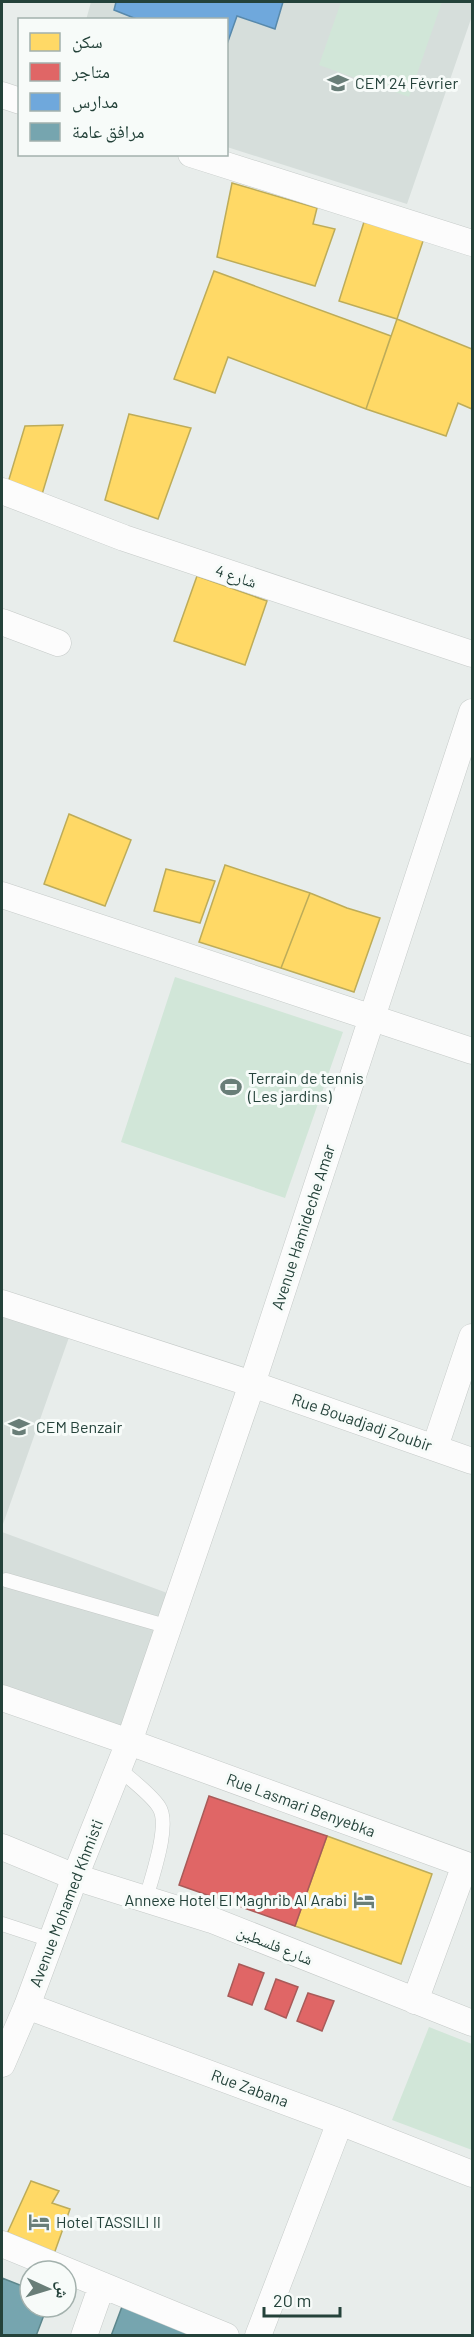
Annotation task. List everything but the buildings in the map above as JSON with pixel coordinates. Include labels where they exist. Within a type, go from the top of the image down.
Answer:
[{"type":"street","points":[[2,95],[18,100]]},
{"type":"street","points":[[197,156],[472,243]]},
{"type":"street","name":"شارع 4","points":[[2,491],[124,538],[472,654]]},
{"type":"street","points":[[2,622],[57,643]]},
{"type":"street","name":"Avenue Hamideche Amar","points":[[129,1742],[252,1384],[472,712]]},
{"type":"street","points":[[2,895],[472,1051]]},
{"type":"street","name":"Rue Bouadjadj Zoubir","points":[[2,1303],[252,1384],[472,1461]]},
{"type":"street","points":[[435,1447],[472,1337]]},
{"type":"street","name":"Rue Lasmari Benyebka","points":[[2,1698],[469,1866]]},
{"type":"street","name":"Avenue Mohamed Khmisti","points":[[2,2064],[27,2006],[129,1742]]},
{"type":"street","name":"شارع فلسطين","points":[[2,1847],[75,1877],[212,1920],[472,2024]]},
{"type":"street","points":[[415,2001],[469,1866]]},
{"type":"street","name":"Rue Zabana","points":[[27,2006],[340,2122],[472,2174]]},
{"type":"street","points":[[258,2336],[340,2122]]},
{"type":"street","points":[[2,2244],[226,2336]]},
{"type":"street","points":[[84,2336],[102,2285]]},
{"type":"lane","points":[[6,1580],[169,1627]]},
{"type":"lane","points":[[118,1768],[160,1808],[163,1819],[163,1832],[146,1899]]},
{"type":"lane","points":[[2,1924],[51,1940]]},
{"type":"shaded area","name":"CEM 24 Février","points":[[91,2],[472,2],[472,16],[407,204],[228,147],[228,18],[87,18]]},
{"type":"shaded area","name":"CEM Benzair","points":[[2,1303],[73,1326],[2,1527]]},
{"type":"shaded area","points":[[2,1532],[178,1597],[129,1742],[2,1698]]},
{"type":"green space","points":[[341,2],[442,2],[409,97],[319,65]]},
{"type":"green space","name":"Terrain de tennis (Les jardins)","points":[[175,977],[343,1032],[285,1198],[121,1142]]},
{"type":"green space","points":[[429,2027],[472,2044],[472,2150],[392,2120]]},
{"type":"place","name":"CEM 24 Février","points":[[338,83]]},
{"type":"place","name":"Terrain de tennis (Les jardins)","points":[[231,1087]]},
{"type":"place","name":"CEM Benzair","points":[[19,1427]]},
{"type":"place","name":"Annexe Hotel El Maghrib Al Arabi","points":[[364,1900]]},
{"type":"place","name":"Hotel TASSILI II","points":[[39,2222]]}]
